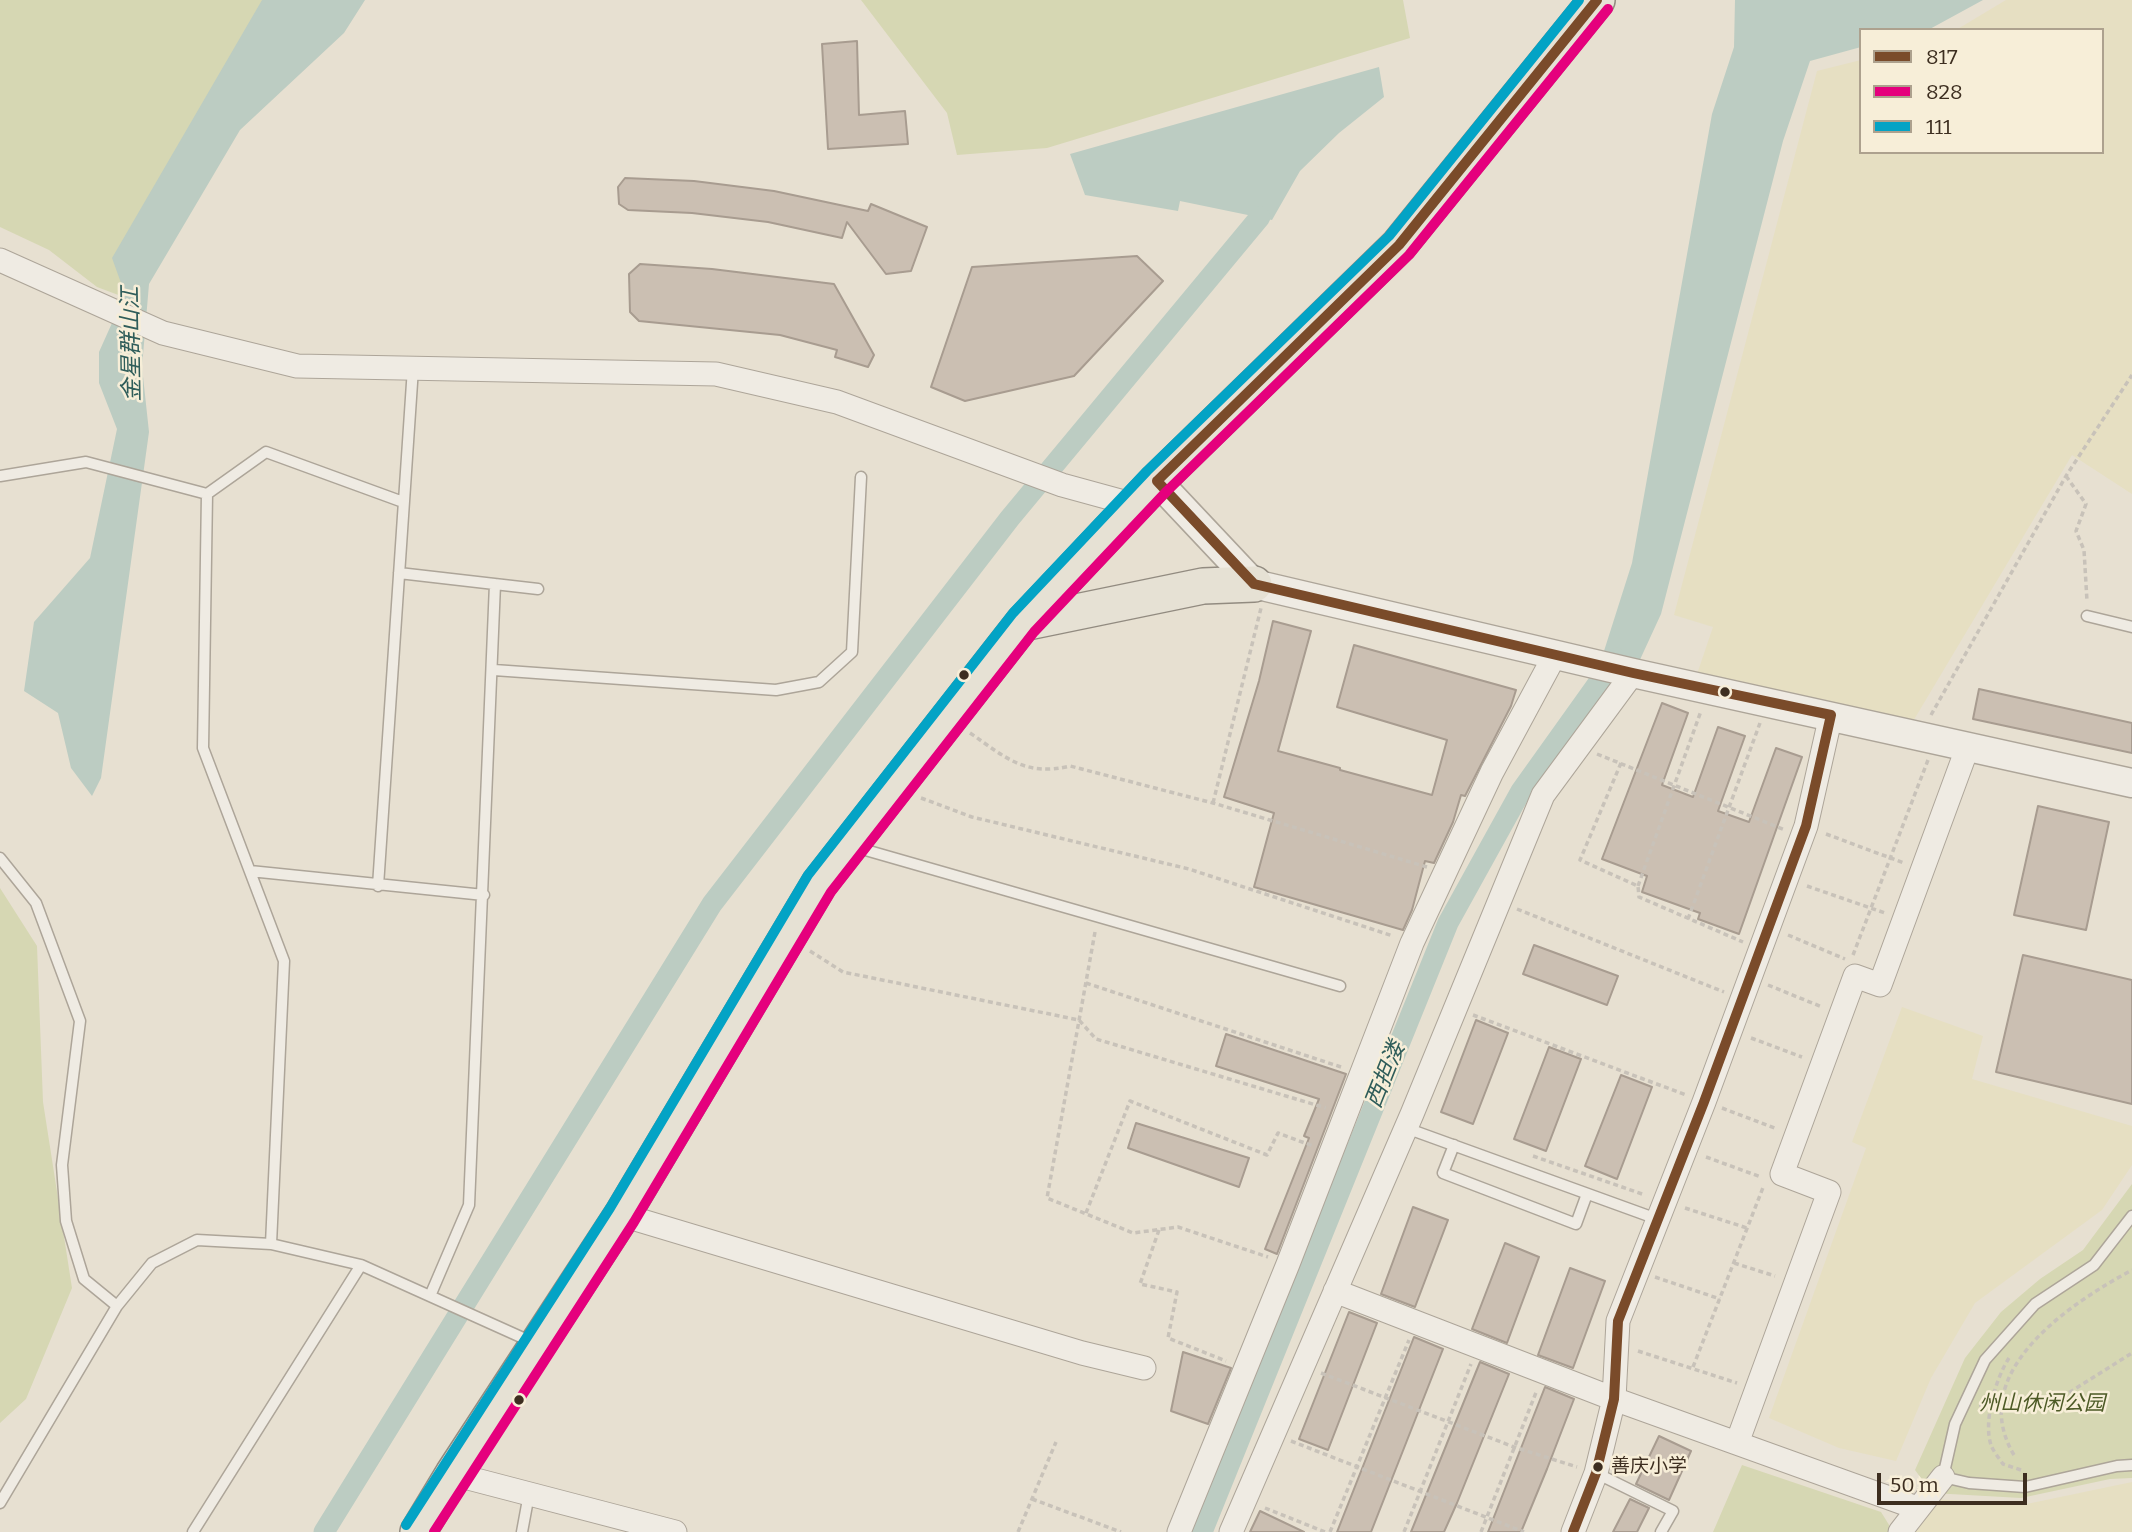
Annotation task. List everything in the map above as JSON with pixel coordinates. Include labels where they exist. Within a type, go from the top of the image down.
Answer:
[{"type":"main road","points":[[418,1532],[622,1215],[819,884],[849,845],[1023,623],[1146,493],[1399,245],[1597,0]]},
{"type":"main road","points":[[1023,623],[1203,586],[1260,585]]},
{"type":"street","points":[[0,260],[163,333],[297,366],[716,374],[836,402],[1062,485],[1146,493],[1260,585],[1633,673],[2132,783]]},
{"type":"street","points":[[1179,1532],[1332,1153],[1412,943],[1492,772],[1556,653]]},
{"type":"street","points":[[1231,1532],[1406,1128],[1543,795],[1633,673]]},
{"type":"street","points":[[1573,1532],[1597,1473],[1614,1399],[1618,1321],[1747,989],[1804,831],[1831,715]]},
{"type":"street","points":[[1737,1443],[1829,1192],[1782,1174],[1855,976],[1880,985],[1968,746]]},
{"type":"street","points":[[622,1215],[1069,1349],[1144,1368]]},
{"type":"street","points":[[1335,1291],[1614,1399],[1917,1508]]},
{"type":"street","points":[[453,1474],[676,1532]]},
{"type":"street","points":[[1900,1532],[1942,1476]]},
{"type":"lane","points":[[378,886],[413,368]]},
{"type":"lane","points":[[0,476],[86,462],[207,494],[266,452],[403,502]]},
{"type":"lane","points":[[494,670],[776,690],[819,682],[852,652],[861,477]]},
{"type":"lane","points":[[207,494],[203,748],[285,961],[271,1244]]},
{"type":"lane","points":[[399,573],[538,589]]},
{"type":"lane","points":[[430,1296],[469,1205],[494,670],[495,584]]},
{"type":"lane","points":[[2087,616],[2132,627]]},
{"type":"lane","points":[[849,845],[1340,986]]},
{"type":"lane","points":[[0,858],[36,903],[80,1021],[62,1165],[66,1221],[84,1279],[117,1306]]},
{"type":"lane","points":[[250,870],[378,886],[484,895]]},
{"type":"lane","points":[[1406,1128],[1587,1194],[1661,1210]]},
{"type":"lane","points":[[1454,1145],[1443,1174],[1576,1224],[1587,1194]]},
{"type":"lane","points":[[2132,1216],[2094,1265],[2035,1304],[1985,1360],[1955,1424],[1942,1476],[1969,1483],[2025,1487],[2132,1465]]},
{"type":"lane","points":[[0,1503],[117,1306],[152,1263],[197,1240],[271,1244],[361,1265],[537,1345]]},
{"type":"lane","points":[[193,1532],[361,1265]]},
{"type":"lane","points":[[1597,1473],[1673,1511],[1661,1532]]},
{"type":"lane","points":[[522,1532],[529,1494]]},
{"type":"path","points":[[1920,735],[2066,476],[2132,375]]},
{"type":"path","points":[[2066,476],[2086,504],[2077,531],[2084,550],[2087,616]]},
{"type":"path","points":[[1213,803],[1260,585]]},
{"type":"path","points":[[1709,689],[1638,887],[1639,897],[1762,949]]},
{"type":"path","points":[[1688,919],[1731,809],[1768,702]]},
{"type":"path","points":[[948,718],[1018,766],[1049,771],[1070,766],[1213,803],[1446,873]]},
{"type":"path","points":[[1579,746],[1731,809],[1922,871]]},
{"type":"path","points":[[1621,763],[1580,860],[1638,887]]},
{"type":"path","points":[[894,788],[972,817],[1189,869],[1412,943]]},
{"type":"path","points":[[1787,878],[1870,910],[1905,917]]},
{"type":"path","points":[[1499,902],[1747,989],[1841,1014]]},
{"type":"path","points":[[1098,917],[1047,1198],[1133,1233],[1178,1227],[1288,1264]]},
{"type":"path","points":[[1769,927],[1850,961]]},
{"type":"path","points":[[787,937],[843,972],[1079,1020],[1096,1039],[1345,1113]]},
{"type":"path","points":[[1086,983],[1362,1074]]},
{"type":"path","points":[[1455,1008],[1796,1136]]},
{"type":"path","points":[[1729,1030],[1822,1064]]},
{"type":"path","points":[[1086,1213],[1130,1101],[1267,1155],[1278,1133],[1332,1153]]},
{"type":"path","points":[[1685,1149],[1766,1179]]},
{"type":"path","points":[[1529,1154],[1661,1210],[1747,1228]]},
{"type":"path","points":[[1159,1230],[1140,1284],[1177,1292],[1168,1338],[1245,1368]]},
{"type":"path","points":[[1734,1263],[1796,1282]]},
{"type":"path","points":[[2014,1455],[2002,1435],[2001,1405],[2013,1369],[2037,1336],[2077,1303],[2132,1270]]},
{"type":"path","points":[[1639,1272],[1720,1299]]},
{"type":"path","points":[[1330,1532],[1416,1322]]},
{"type":"path","points":[[1615,1345],[1756,1390]]},
{"type":"path","points":[[1404,1532],[1478,1346]]},
{"type":"path","points":[[1963,1406],[2051,1404],[2132,1353]]},
{"type":"path","points":[[2011,1355],[1999,1374],[1992,1405],[1990,1444],[2003,1464],[2023,1470]]},
{"type":"path","points":[[1303,1366],[1514,1447],[1597,1473]]},
{"type":"path","points":[[1481,1532],[1544,1372]]},
{"type":"path","points":[[1273,1434],[1524,1532]]},
{"type":"path","points":[[1018,1532],[1056,1442]]},
{"type":"path","points":[[1032,1499],[1121,1532]]},
{"type":"path","points":[[1245,1500],[1325,1532]]},
{"type":"shaded area","points":[[2006,0],[2132,0],[2132,494],[2072,455],[1912,723],[1696,677],[1713,627],[1674,615],[1817,71],[1859,60],[1859,154],[2104,154],[2104,28],[1959,28]]},
{"type":"shaded area","points":[[1902,1007],[1983,1036],[1972,1079],[2132,1126],[2132,1165],[2102,1210],[1975,1303],[1931,1378],[1896,1461],[1839,1448],[1769,1418],[1866,1148],[1852,1142]]},
{"type":"shaded area","points":[[2132,1482],[2132,1532],[1912,1532],[1934,1499],[2022,1505]]},
{"type":"green space","points":[[0,0],[348,0],[219,123],[129,299],[97,287],[49,250],[0,227]]},
{"type":"green space","points":[[861,0],[1403,0],[1410,38],[1047,148],[957,155],[947,113]]},
{"type":"green space","points":[[0,888],[37,946],[43,1102],[72,1288],[26,1399],[0,1423]]},
{"type":"green space","name":"州山休闲公园","points":[[2132,1184],[2132,1478],[2110,1479],[2021,1498],[1932,1493],[1915,1470],[1965,1358],[2001,1312],[2040,1279],[2083,1250]]},
{"type":"green space","points":[[1742,1465],[1881,1512],[1891,1528],[1888,1532],[1713,1532]]},
{"type":"water","name":"金星群山江","points":[[262,0],[365,0],[344,33],[240,130],[149,284],[142,367],[149,432],[101,778],[92,796],[71,768],[58,713],[24,691],[34,622],[90,558],[117,429],[99,383],[99,352],[125,294],[112,258]]},
{"type":"water","points":[[1735,0],[1983,0],[1932,28],[1859,28],[1859,48],[1810,61],[1783,141],[1661,614],[1638,664],[1604,651],[1632,563],[1712,114],[1734,47]]},
{"type":"water","points":[[1379,67],[1384,97],[1339,133],[1300,171],[1272,220],[1180,201],[1178,211],[1085,195],[1070,154]]},
{"type":"building","points":[[857,41],[859,115],[905,111],[908,144],[828,149],[822,44]]},
{"type":"building","points":[[625,178],[694,181],[774,191],[868,211],[871,204],[927,227],[911,271],[886,274],[847,222],[842,238],[768,222],[692,213],[628,210],[619,204],[618,187]]},
{"type":"building","points":[[1137,256],[1163,281],[1074,376],[965,401],[931,387],[972,267]]},
{"type":"building","points":[[640,264],[712,269],[834,284],[874,355],[868,367],[835,357],[837,350],[780,335],[639,321],[630,312],[629,274]]},
{"type":"building","points":[[1273,621],[1311,631],[1278,751],[1340,770],[1432,795],[1447,740],[1337,707],[1354,645],[1516,690],[1511,706],[1465,796],[1461,795],[1453,822],[1434,863],[1425,861],[1412,910],[1403,930],[1254,887],[1274,813],[1224,797],[1259,681]]},
{"type":"building","points":[[1979,689],[2132,723],[2132,753],[1973,719]]},
{"type":"building","points":[[1662,703],[1688,713],[1662,785],[1693,797],[1718,727],[1745,736],[1718,811],[1749,822],[1776,748],[1802,757],[1739,934],[1698,919],[1700,913],[1642,892],[1647,876],[1602,859]]},
{"type":"building","points":[[2038,806],[2109,822],[2086,930],[2014,915]]},
{"type":"building","points":[[1534,945],[1618,976],[1607,1005],[1523,974]]},
{"type":"building","points":[[2023,955],[2132,980],[2132,1104],[1996,1072]]},
{"type":"building","points":[[1476,1020],[1508,1033],[1473,1124],[1441,1112]]},
{"type":"building","points":[[1226,1034],[1346,1074],[1277,1254],[1265,1249],[1309,1138],[1304,1136],[1319,1099],[1216,1066]]},
{"type":"building","points":[[1549,1047],[1581,1059],[1546,1151],[1514,1139]]},
{"type":"building","points":[[1621,1075],[1652,1087],[1617,1179],[1585,1166]]},
{"type":"building","points":[[1136,1123],[1249,1158],[1239,1187],[1128,1148]]},
{"type":"building","points":[[1413,1207],[1448,1220],[1415,1307],[1381,1294]]},
{"type":"building","points":[[1505,1243],[1539,1257],[1507,1343],[1472,1329]]},
{"type":"building","points":[[1570,1268],[1605,1281],[1573,1368],[1538,1355]]},
{"type":"building","points":[[1349,1312],[1377,1323],[1328,1450],[1299,1439]]},
{"type":"building","points":[[1414,1337],[1443,1349],[1371,1532],[1337,1532]]},
{"type":"building","points":[[1183,1352],[1231,1368],[1208,1424],[1171,1411]]},
{"type":"building","points":[[1480,1362],[1509,1374],[1457,1503],[1444,1532],[1411,1532]]},
{"type":"building","points":[[1545,1387],[1574,1399],[1547,1469],[1521,1532],[1488,1532]]},
{"type":"building","points":[[1659,1436],[1691,1451],[1669,1500],[1636,1484]]},
{"type":"building","points":[[1630,1499],[1649,1508],[1637,1532],[1613,1532]]},
{"type":"building","points":[[1260,1511],[1304,1532],[1250,1532]]},
{"type":"waterway","points":[[324,1532],[712,904],[1010,518],[1260,217]]},
{"type":"waterway","name":"西担溇","points":[[1202,1532],[1448,923],[1521,791],[1616,658]]},
{"type":"transit line","name":"111","points":[[406,1525],[610,1208],[808,875],[1013,613],[1147,471],[1389,236],[1579,0]]},
{"type":"transit line","name":"817","points":[[1157,481],[1399,245],[1597,0]]},
{"type":"transit line","name":"828","points":[[434,1532],[634,1222],[831,892],[1034,632],[1167,491],[1409,255],[1608,9]]},
{"type":"transit line","name":"817","points":[[1157,481],[1254,584],[1633,673],[1831,715]]},
{"type":"transit line","name":"817","points":[[1573,1532],[1596,1473],[1614,1399],[1618,1321],[1704,1102],[1806,826],[1831,715]]},
{"type":"place","name":"善庆小学","points":[[1598,1467]]}]
